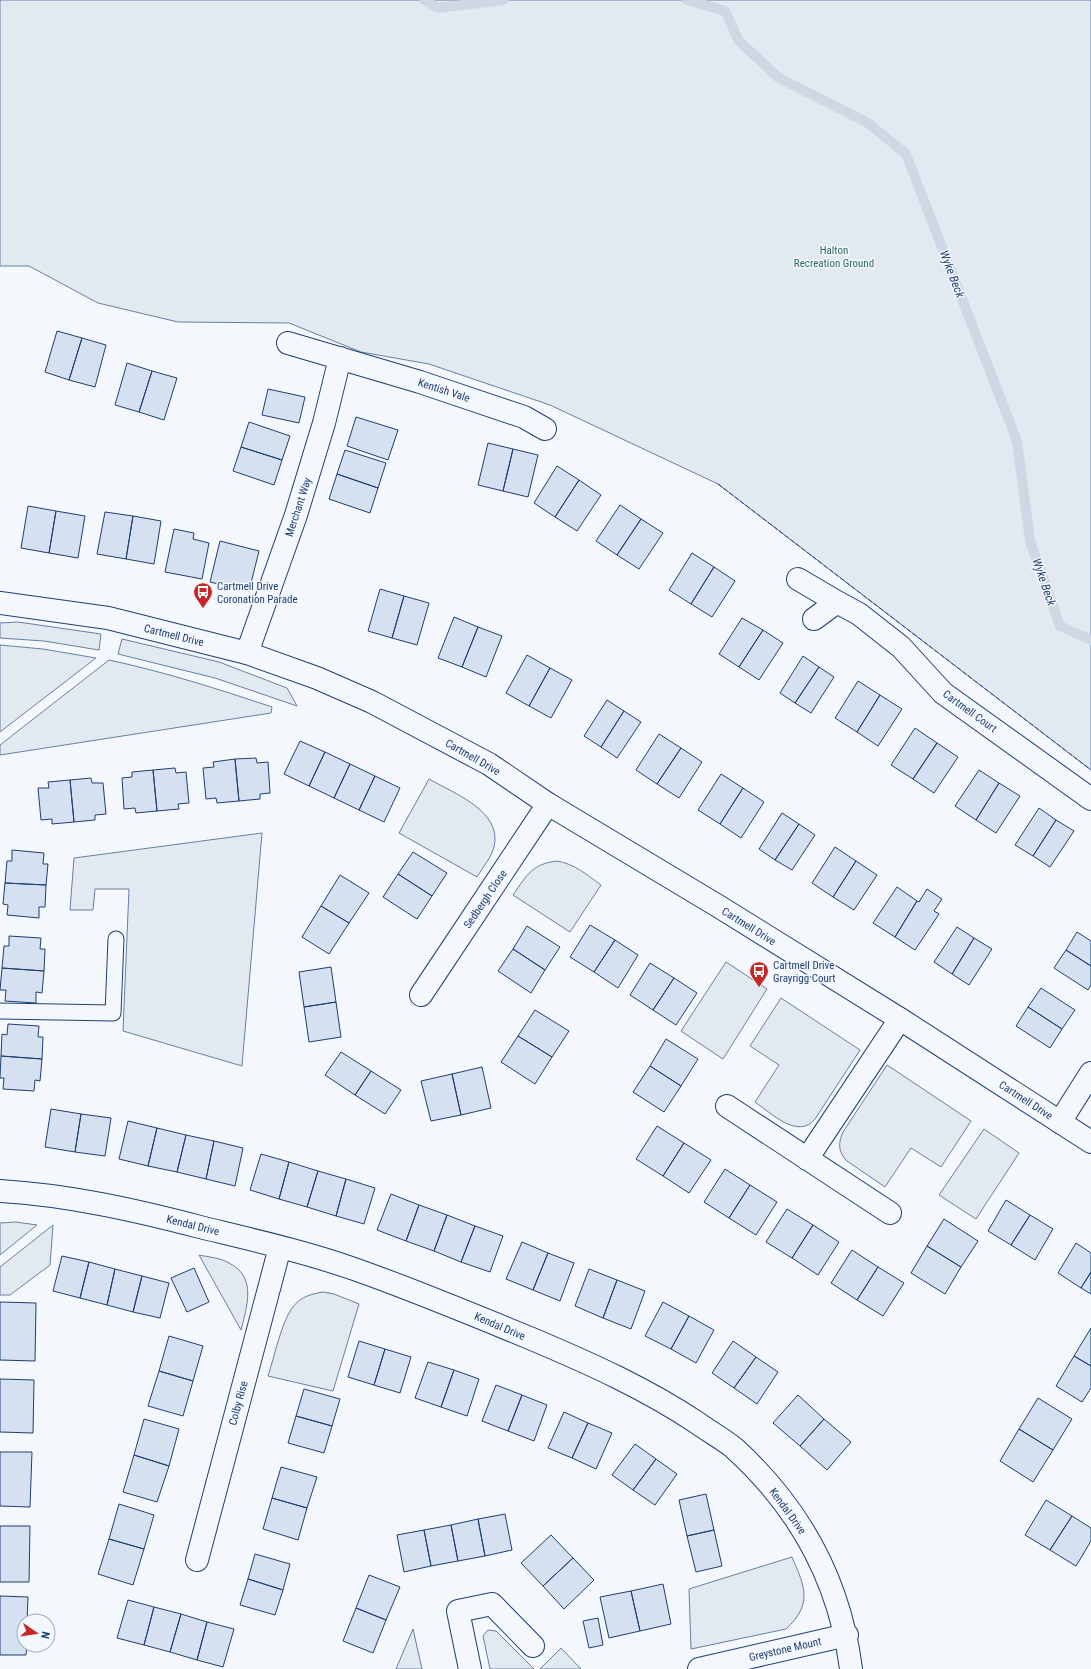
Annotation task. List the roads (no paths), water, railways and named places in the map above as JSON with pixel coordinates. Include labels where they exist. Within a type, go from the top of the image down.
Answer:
[{"type":"street","name":"Kentish Vale","points":[[288,343],[488,404],[524,417],[545,429]]},
{"type":"street","name":"Merchant Way","points":[[247,653],[296,515],[324,423],[340,358]]},
{"type":"street","name":"Cartmell Court","points":[[798,579],[859,614],[901,647],[943,692],[1091,799]]},
{"type":"street","points":[[814,619],[837,602]]},
{"type":"street","name":"Cartmell Drive","points":[[0,603],[108,618],[247,653],[317,678],[372,702],[489,764],[548,804],[900,1019],[1091,1142]]},
{"type":"street","name":"Sedbergh Close","points":[[421,995],[548,804]]},
{"type":"street","points":[[807,1159],[900,1019]]},
{"type":"street","points":[[1060,1122],[1091,1073]]},
{"type":"street","points":[[728,1106],[890,1213]]},
{"type":"street","name":"Kendal Drive","points":[[0,1190],[120,1206],[280,1247],[369,1275],[476,1316],[588,1362],[678,1410],[732,1447],[779,1494],[812,1544],[833,1590],[847,1635],[851,1669]]},
{"type":"street","name":"Colby Rise","points":[[197,1560],[280,1247]]},
{"type":"street","points":[[470,1669],[458,1611],[492,1604],[533,1646]]},
{"type":"street","name":"Greystone Mount","points":[[699,1669],[847,1635]]},
{"type":"lane","points":[[0,1011],[113,1013],[116,939]]},
{"type":"waterway","name":"Wyke Beck","points":[[424,0],[438,8],[504,0]]},
{"type":"waterway","name":"Wyke Beck","points":[[687,0],[725,11],[739,41],[779,78],[868,123],[906,154],[1017,441],[1030,541],[1060,626],[1091,640]]},
{"type":"place","name":"Cartmell Drive Coronation Parade","points":[[203,609]]},
{"type":"place","name":"Cartmell Drive Grayrigg Court","points":[[759,988]]},
{"type":"park label","name":"Halton Recreation Ground","points":[[834,256]]}]
